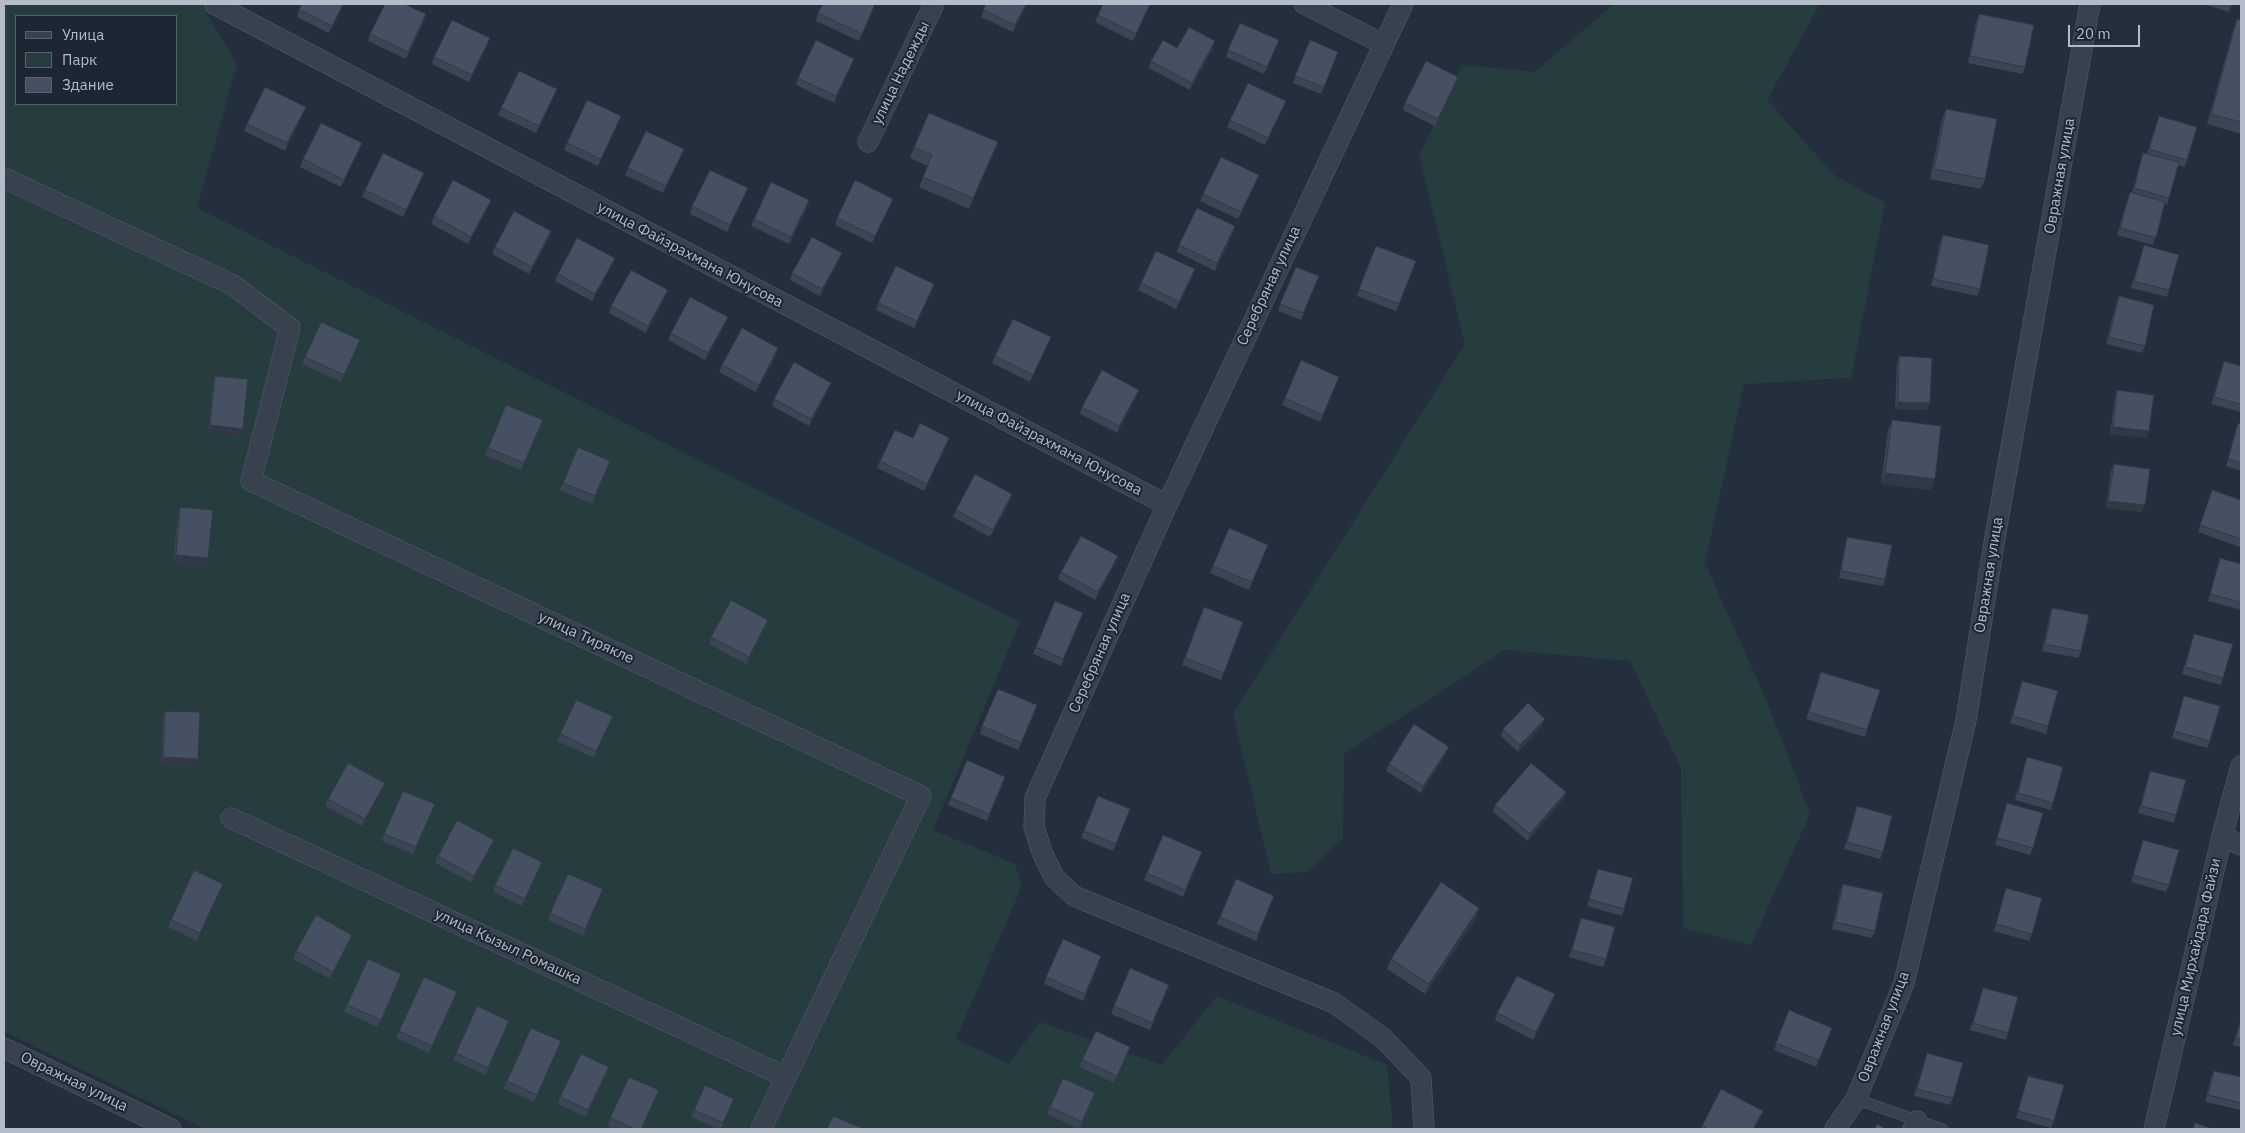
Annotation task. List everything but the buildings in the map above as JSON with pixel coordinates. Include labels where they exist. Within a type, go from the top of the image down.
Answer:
[{"type":"street","name":"улица Файзрахмана Юнусова","points":[[214,4],[1166,505]]},
{"type":"street","name":"улица Надежды","points":[[868,142],[934,4]]},
{"type":"street","points":[[1304,4],[1383,44]]},
{"type":"street","name":"Серебряная улица","points":[[1403,4],[1166,505],[1035,798],[1034,827],[1042,852],[1054,877],[1074,896],[1334,1003],[1383,1038],[1421,1078],[1424,1129]]},
{"type":"street","name":"Овражная улица","points":[[1834,1129],[1856,1099],[1904,983],[1966,720],[1995,537],[2090,4]]},
{"type":"street","name":"улица Тирякле","points":[[4,178],[234,285],[290,328],[251,481],[921,796],[786,1076]]},
{"type":"street","name":"улица Мирхайдара Файзи","points":[[2154,1129],[2222,836],[2241,766]]},
{"type":"street","name":"улица Кызыл Ромашка","points":[[231,818],[786,1076]]},
{"type":"street","points":[[2222,836],[2241,845]]},
{"type":"street","name":"Овражная улица","points":[[4,1048],[171,1129]]},
{"type":"street","points":[[761,1129],[786,1076]]},
{"type":"lane","points":[[1856,1099],[1915,1125],[1942,1129]]},
{"type":"green space","points":[[4,4],[201,4],[237,64],[197,208],[1020,622],[933,830],[1015,864],[1022,886],[956,1039],[1009,1064],[1040,1022],[1162,1065],[1217,996],[1387,1065],[1393,1129],[205,1129],[4,1032]]},
{"type":"green space","points":[[1614,4],[1820,4],[1767,100],[1834,175],[1885,203],[1851,378],[1744,384],[1705,563],[1767,702],[1810,814],[1751,945],[1683,928],[1681,768],[1630,661],[1505,650],[1344,754],[1343,838],[1307,872],[1271,874],[1233,714],[1465,344],[1419,156],[1462,65],[1535,72]]}]
